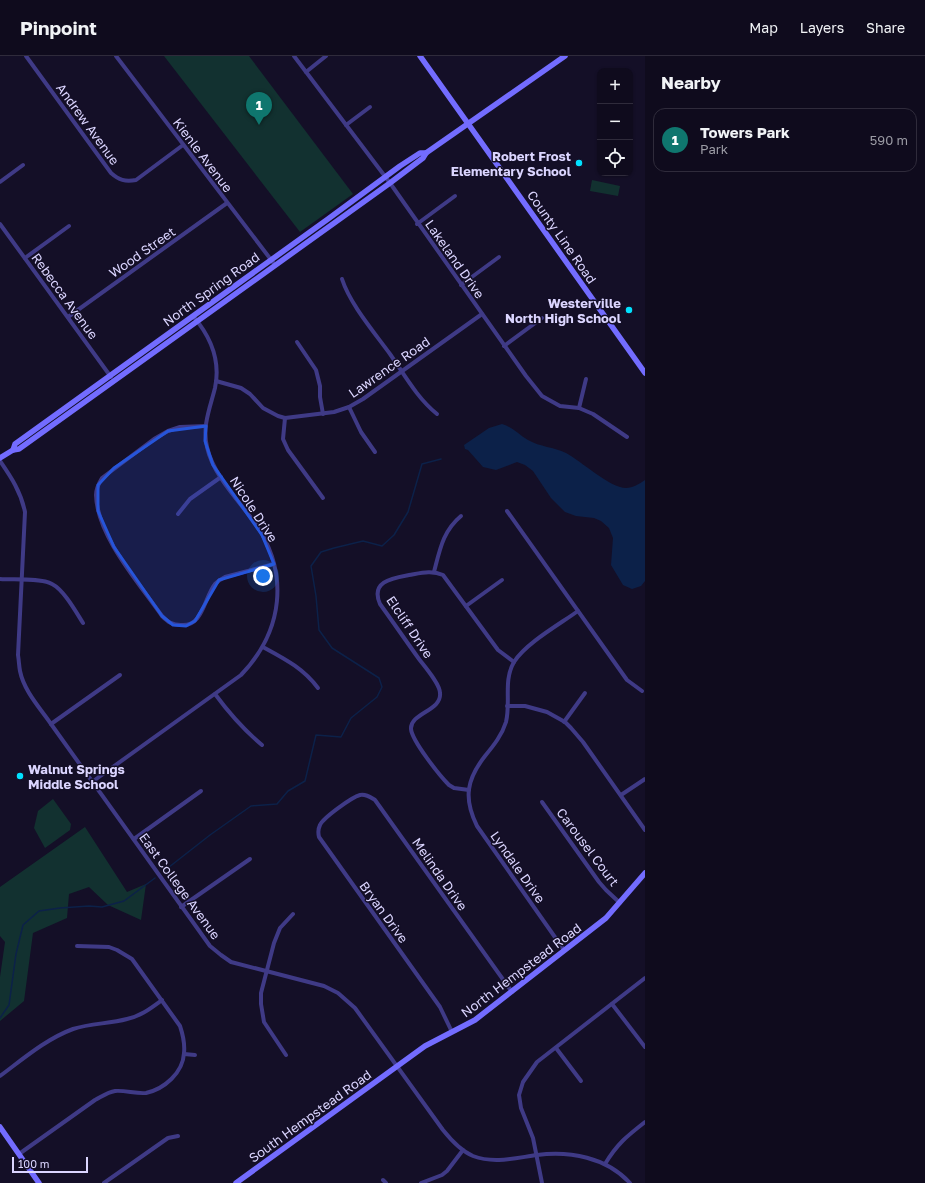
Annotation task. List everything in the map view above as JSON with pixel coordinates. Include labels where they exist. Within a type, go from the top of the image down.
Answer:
[{"type":"main road","name":"County Line Road","points":[[420,56],[645,373]]},
{"type":"main road","name":"North Spring Road","points":[[0,459],[13,450],[19,449],[112,378],[195,318],[390,183],[423,158],[426,153],[565,56]]},
{"type":"main road","name":"North Spring Road","points":[[273,263],[385,178],[420,153],[426,153]]},
{"type":"main road","name":"North Hempstead Road","points":[[397,1067],[431,1042],[475,1020],[512,992],[606,918],[645,873]]},
{"type":"main road","name":"South Hempstead Road","points":[[239,1182],[397,1067]]},
{"type":"main road","points":[[0,1127],[40,1183]]},
{"type":"street","name":"Andrew Avenue","points":[[26,56],[111,173],[119,179],[128,182],[136,180],[184,145]]},
{"type":"street","name":"Kienle Avenue","points":[[116,56],[273,263]]},
{"type":"street","name":"Lakeland Drive","points":[[294,56],[390,183],[417,224],[504,346],[542,396],[560,406],[579,408],[592,414],[627,437]]},
{"type":"street","points":[[306,72],[326,56]]},
{"type":"street","points":[[346,125],[370,108]]},
{"type":"street","points":[[0,182],[23,165]]},
{"type":"street","points":[[417,224],[455,196]]},
{"type":"street","name":"Wood Street","points":[[68,317],[227,203]]},
{"type":"street","name":"Rebecca Avenue","points":[[0,224],[112,378]]},
{"type":"street","points":[[24,258],[69,226]]},
{"type":"street","points":[[461,285],[499,258]]},
{"type":"street","points":[[342,279],[344,287],[355,306],[426,404],[437,414]]},
{"type":"street","name":"Lawrence Road","points":[[216,381],[241,388],[250,394],[263,408],[285,418],[334,412],[349,407],[364,399],[482,314]]},
{"type":"street","name":"Nicole Drive","points":[[92,782],[241,675],[263,647],[271,630],[277,600],[274,564],[268,546],[262,535],[213,465],[205,441],[206,426],[216,381],[217,364],[215,352],[208,336],[195,318]]},
{"type":"street","points":[[504,346],[542,318]]},
{"type":"street","points":[[297,342],[316,370],[320,386],[323,414]]},
{"type":"street","points":[[579,408],[586,380]]},
{"type":"street","points":[[349,407],[361,432],[375,452]]},
{"type":"street","points":[[285,418],[284,439],[288,450],[322,498]]},
{"type":"street","points":[[206,426],[180,427],[168,431],[148,443],[102,478],[98,485],[96,494],[98,511],[114,547],[162,616],[173,625],[186,626],[195,621],[201,614],[214,585],[219,580],[225,577],[274,564]]},
{"type":"street","name":"East College Avenue","points":[[0,459],[16,486],[22,499],[25,512],[18,655],[20,671],[28,692],[210,946],[231,962],[324,986],[338,993],[355,1008],[443,1130],[463,1150],[472,1156],[486,1160],[508,1160],[537,1155],[573,1154],[605,1164],[630,1183]]},
{"type":"street","points":[[178,514],[190,499],[221,477]]},
{"type":"street","points":[[507,511],[627,680],[642,690]]},
{"type":"street","points":[[461,516],[454,522],[444,536],[434,572],[443,575],[498,650],[514,662],[532,643],[578,611]]},
{"type":"street","name":"Elcliff Drive","points":[[434,572],[391,578],[380,586],[378,598],[397,628],[438,686],[440,692],[440,699],[436,705],[417,718],[413,723],[411,729],[417,742],[449,785],[454,788],[469,790]]},
{"type":"street","points":[[0,579],[45,581],[53,584],[62,593],[83,622]]},
{"type":"street","points":[[466,606],[502,580]]},
{"type":"street","points":[[263,647],[299,668],[318,688]]},
{"type":"street","name":"Lyndale Drive","points":[[514,662],[508,676],[506,720],[504,729],[475,769],[469,782],[468,798],[476,826],[564,950]]},
{"type":"street","points":[[51,724],[120,675]]},
{"type":"street","points":[[564,722],[585,693]]},
{"type":"street","points":[[215,694],[230,714],[262,745]]},
{"type":"street","points":[[507,706],[525,706],[547,712],[571,728],[583,742],[645,830]]},
{"type":"street","points":[[621,795],[645,779]]},
{"type":"street","points":[[134,840],[201,791]]},
{"type":"street","name":"Melinda Drive","points":[[340,808],[359,795],[366,795],[375,800],[512,992]]},
{"type":"street","name":"Carousel Court","points":[[542,802],[599,882],[620,902]]},
{"type":"street","name":"Bryan Drive","points":[[340,808],[320,824],[318,830],[319,837],[440,1007],[452,1032]]},
{"type":"street","points":[[181,907],[250,859]]},
{"type":"street","points":[[286,1055],[264,1022],[261,993],[274,943],[280,928],[293,914]]},
{"type":"street","points":[[19,1154],[95,1100],[105,1095],[115,1092],[141,1093],[154,1091],[160,1088],[174,1077],[182,1062],[184,1054],[184,1037],[180,1026],[132,959],[109,947],[77,946]]},
{"type":"street","points":[[542,1183],[533,1138],[521,1108],[520,1095],[523,1082],[537,1062],[645,978]]},
{"type":"street","points":[[0,1076],[43,1045],[67,1032],[87,1025],[127,1019],[144,1013],[162,1000]]},
{"type":"street","points":[[612,1004],[645,1047]]},
{"type":"street","points":[[556,1048],[581,1081]]},
{"type":"street","points":[[184,1054],[195,1055]]},
{"type":"street","points":[[605,1164],[622,1140],[645,1122]]},
{"type":"street","points":[[104,1183],[168,1138],[178,1136]]},
{"type":"street","points":[[421,1183],[442,1175],[447,1171],[463,1150]]},
{"type":"highlighted area","points":[[206,426],[205,441],[213,465],[262,535],[274,564],[219,580],[195,621],[186,626],[173,625],[162,616],[114,547],[98,511],[98,485],[114,468],[168,431]]},
{"type":"green space","points":[[164,56],[249,56],[353,194],[300,232]]},
{"type":"green space","points":[[592,180],[620,186],[618,196],[590,191]]},
{"type":"green space","points":[[53,799],[71,824],[70,830],[45,848],[34,828],[38,811]]},
{"type":"green space","points":[[85,827],[127,892],[146,884],[141,920],[108,905],[89,887],[69,894],[67,918],[33,933],[24,1001],[0,1021],[0,977],[5,942],[0,936],[0,887]]},
{"type":"water","points":[[502,424],[533,442],[566,453],[604,479],[619,487],[631,487],[645,480],[645,581],[641,586],[632,589],[623,585],[611,565],[613,538],[609,528],[601,521],[594,518],[576,516],[565,512],[551,498],[533,471],[525,465],[517,462],[496,470],[483,467],[468,450],[465,449],[464,445],[489,428]]},
{"type":"waterway","points":[[164,871],[210,835],[251,806],[277,804],[288,791],[305,781],[316,735],[341,737],[351,718],[377,697],[382,687],[379,678],[332,648],[319,630],[316,596],[311,566],[321,552],[334,548],[363,541],[382,546],[394,535],[408,512],[422,464],[441,459]]},
{"type":"waterway","points":[[0,1018],[9,1005],[16,954],[23,925],[39,911],[89,906],[102,907],[124,901],[155,878]]},
{"type":"place","name":"Towers Park","points":[[259,125]]},
{"type":"place","name":"Robert Frost Elementary School","points":[[579,163]]},
{"type":"place","name":"Westerville North High School","points":[[629,310]]},
{"type":"place","name":"Walnut Springs Middle School","points":[[20,776]]}]
